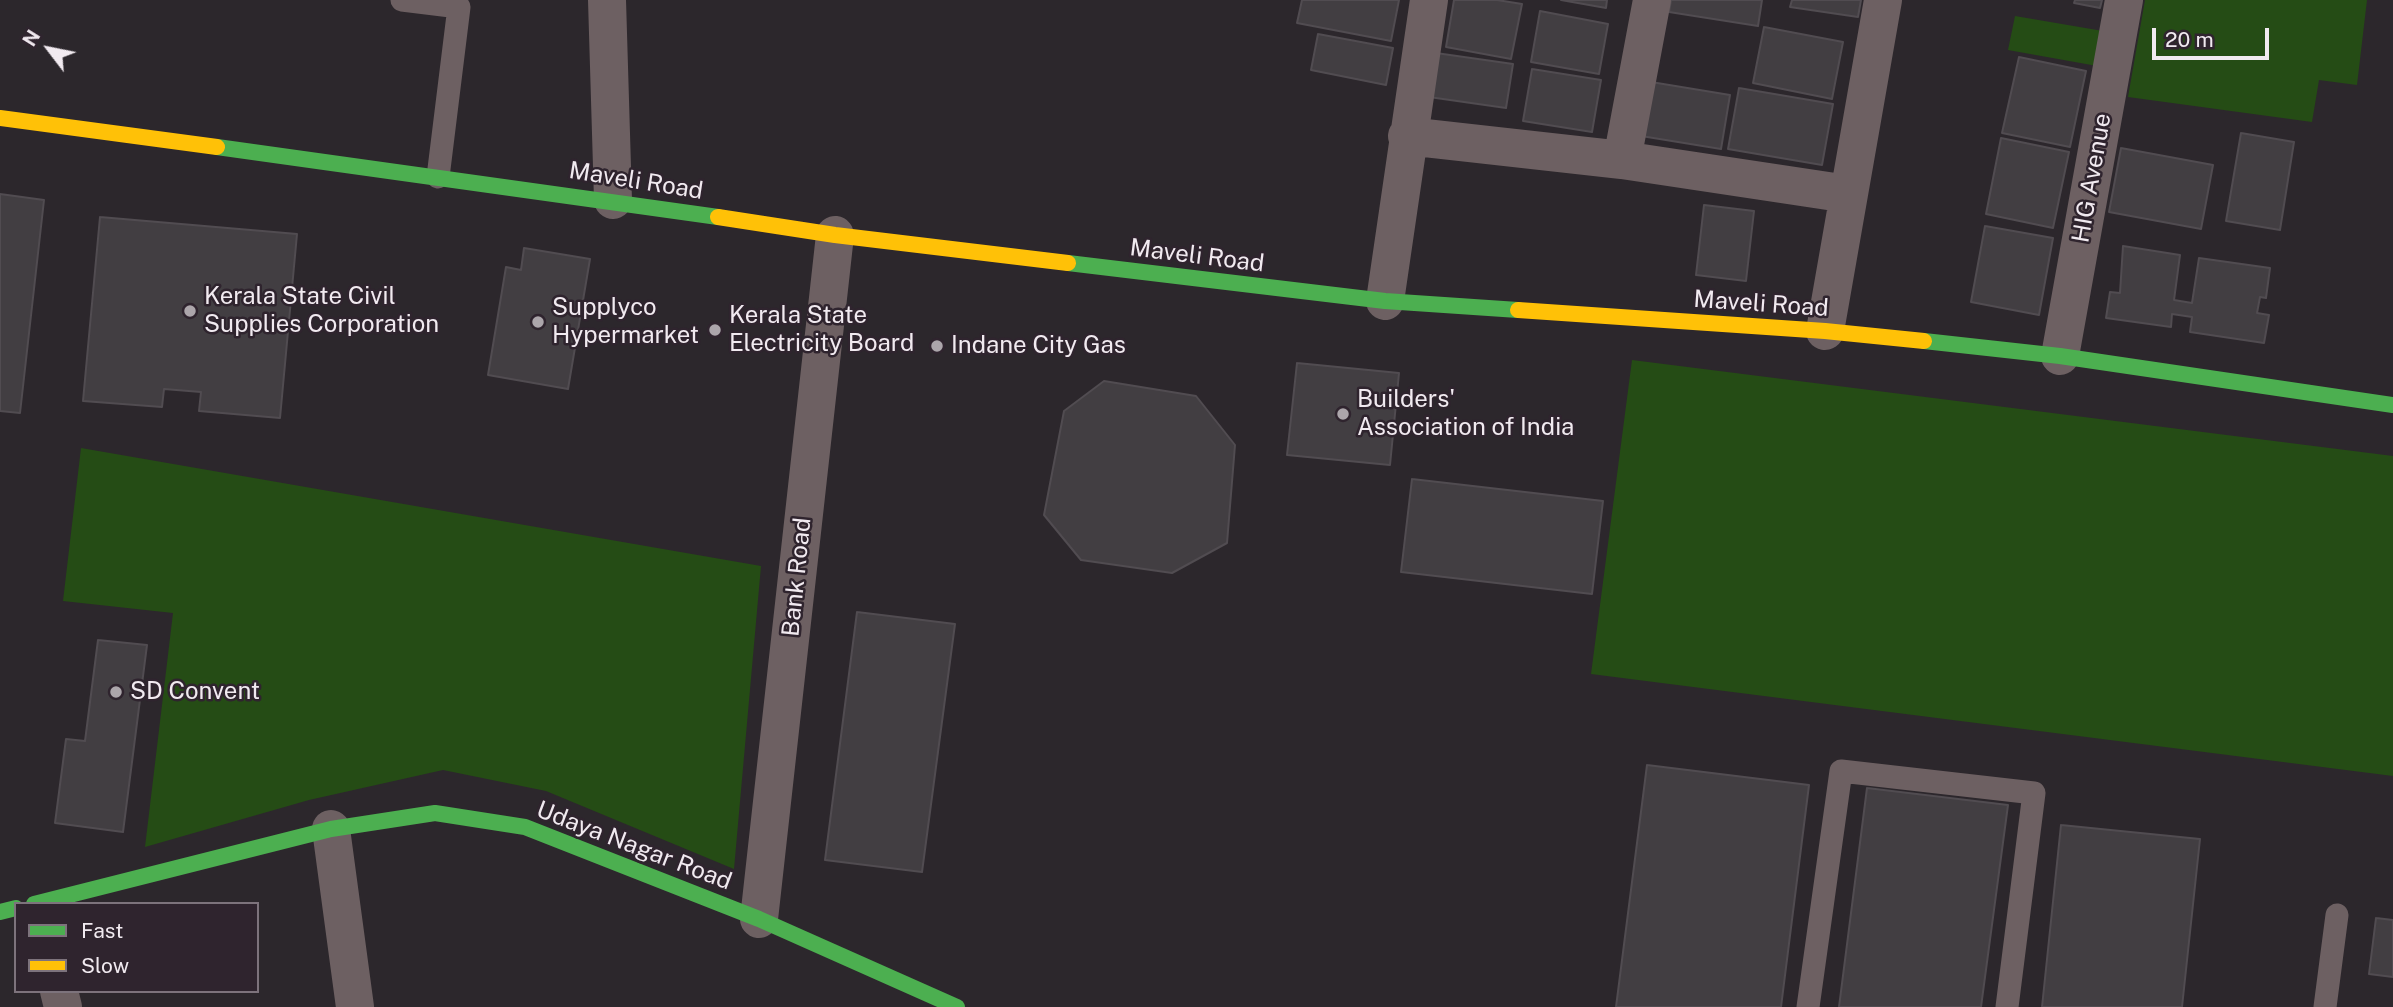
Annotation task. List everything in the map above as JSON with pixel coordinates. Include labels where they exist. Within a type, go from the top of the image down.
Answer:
[{"type":"street","points":[[607,0],[613,200]]},
{"type":"street","points":[[1385,301],[1429,0]]},
{"type":"street","points":[[1622,160],[1652,0]]},
{"type":"street","points":[[1825,331],[1883,0]]},
{"type":"street","name":"HIG Avenue","points":[[2060,356],[2124,0]]},
{"type":"street","name":"Maveli Road","points":[[0,118],[613,200],[835,235],[1385,301],[1825,331],[2060,356],[2393,405]]},
{"type":"street","points":[[1407,136],[1622,160],[1849,194]]},
{"type":"street","name":"Bank Road","points":[[759,919],[835,235]]},
{"type":"street","name":"Udaya Nagar Road","points":[[41,902],[331,829],[435,813],[525,827],[759,919],[957,1007]]},
{"type":"street","points":[[331,829],[355,1007]]},
{"type":"lane","points":[[402,0],[459,7],[438,177]]},
{"type":"lane","points":[[1808,1007],[1841,771],[2034,793],[2007,1007]]},
{"type":"lane","points":[[2325,1007],[2337,915]]},
{"type":"green space","points":[[2145,0],[2367,0],[2357,85],[2319,80],[2312,122],[2128,97]]},
{"type":"green space","points":[[2015,16],[2103,31],[2097,66],[2008,50]]},
{"type":"green space","points":[[1632,360],[2393,456],[2393,776],[1591,674]]},
{"type":"green space","points":[[81,448],[761,566],[734,869],[546,791],[443,770],[309,800],[145,847],[173,613],[63,601]]},
{"type":"building","points":[[1302,0],[1399,0],[1391,41],[1297,23]]},
{"type":"building","points":[[1454,0],[1497,0],[1522,4],[1511,59],[1446,47]]},
{"type":"building","points":[[1561,0],[1607,0],[1606,8]]},
{"type":"building","points":[[1671,0],[1762,0],[1758,26],[1669,12]]},
{"type":"building","points":[[1792,0],[1861,0],[1858,17],[1790,7]]},
{"type":"building","points":[[2075,0],[2102,0],[2100,8],[2074,3]]},
{"type":"building","points":[[1540,11],[1608,24],[1599,74],[1531,62]]},
{"type":"building","points":[[1764,27],[1843,42],[1832,99],[1753,83]]},
{"type":"building","points":[[1318,34],[1393,48],[1386,85],[1311,70]]},
{"type":"building","points":[[1436,53],[1513,64],[1506,108],[1429,97]]},
{"type":"building","points":[[2019,57],[2086,71],[2070,147],[2002,133]]},
{"type":"building","points":[[1532,69],[1601,80],[1592,132],[1523,121]]},
{"type":"building","points":[[1645,81],[1730,95],[1721,149],[1635,135]]},
{"type":"building","points":[[1739,88],[1833,104],[1822,165],[1728,149]]},
{"type":"building","points":[[2241,133],[2294,142],[2280,230],[2226,221]]},
{"type":"building","points":[[2001,138],[2069,152],[2053,228],[1986,214]]},
{"type":"building","points":[[2121,148],[2213,165],[2201,229],[2109,212]]},
{"type":"building","points":[[0,194],[44,200],[20,413],[0,411]]},
{"type":"building","points":[[1704,205],[1754,211],[1746,281],[1696,275]]},
{"type":"building","name":"Kerala State Civil Supplies Corporation","points":[[100,217],[297,234],[280,418],[199,411],[201,392],[164,389],[162,407],[83,401]]},
{"type":"building","points":[[1985,226],[2053,238],[2039,315],[1971,302]]},
{"type":"building","points":[[2123,246],[2180,255],[2174,300],[2192,303],[2199,258],[2270,268],[2266,298],[2260,297],[2257,313],[2269,315],[2264,343],[2190,332],[2192,317],[2172,314],[2171,327],[2106,318],[2110,292],[2120,293]]},
{"type":"building","name":"Supplyco Hypermarket","points":[[524,248],[590,259],[568,389],[488,375],[506,267],[521,270]]},
{"type":"building","name":"Builders' Association of India","points":[[1297,363],[1399,373],[1390,465],[1287,455]]},
{"type":"building","points":[[1104,381],[1196,396],[1235,445],[1227,543],[1172,573],[1081,560],[1044,515],[1064,411]]},
{"type":"building","points":[[1412,479],[1603,501],[1592,594],[1401,572]]},
{"type":"building","points":[[857,612],[955,624],[922,872],[825,860]]},
{"type":"building","name":"SD Convent","points":[[98,640],[147,645],[123,832],[55,823],[66,739],[85,741]]},
{"type":"building","points":[[1647,765],[1809,785],[1781,1007],[1616,1007]]},
{"type":"building","points":[[1867,788],[2008,805],[1981,1007],[1839,1007]]},
{"type":"building","points":[[2061,825],[2200,839],[2182,1007],[2042,1007]]},
{"type":"building","points":[[2376,918],[2393,920],[2393,977],[2369,974]]},
{"type":"traffic: fast","points":[[217,147],[718,217]]},
{"type":"traffic: fast","points":[[1068,263],[1385,301],[1518,310]]},
{"type":"traffic: fast","points":[[1924,341],[2060,356],[2393,405]]},
{"type":"traffic: fast","points":[[42,902],[331,829],[435,813],[525,827],[759,919],[957,1007]]},
{"type":"traffic: fast","points":[[0,912],[14,908]]},
{"type":"traffic: slow","points":[[0,118],[217,147]]},
{"type":"traffic: slow","points":[[718,217],[835,235],[1068,263]]},
{"type":"traffic: slow","points":[[1518,310],[1825,331],[1924,341]]},
{"type":"place","name":"Kerala State Civil Supplies Corporation","points":[[190,311]]},
{"type":"place","name":"Supplyco Hypermarket","points":[[538,322]]},
{"type":"place","name":"Kerala State Electricity Board","points":[[715,330]]},
{"type":"place","name":"Indane City Gas","points":[[937,346]]},
{"type":"place","name":"Builders' Association of India","points":[[1343,414]]},
{"type":"place","name":"SD Convent","points":[[116,692]]}]
